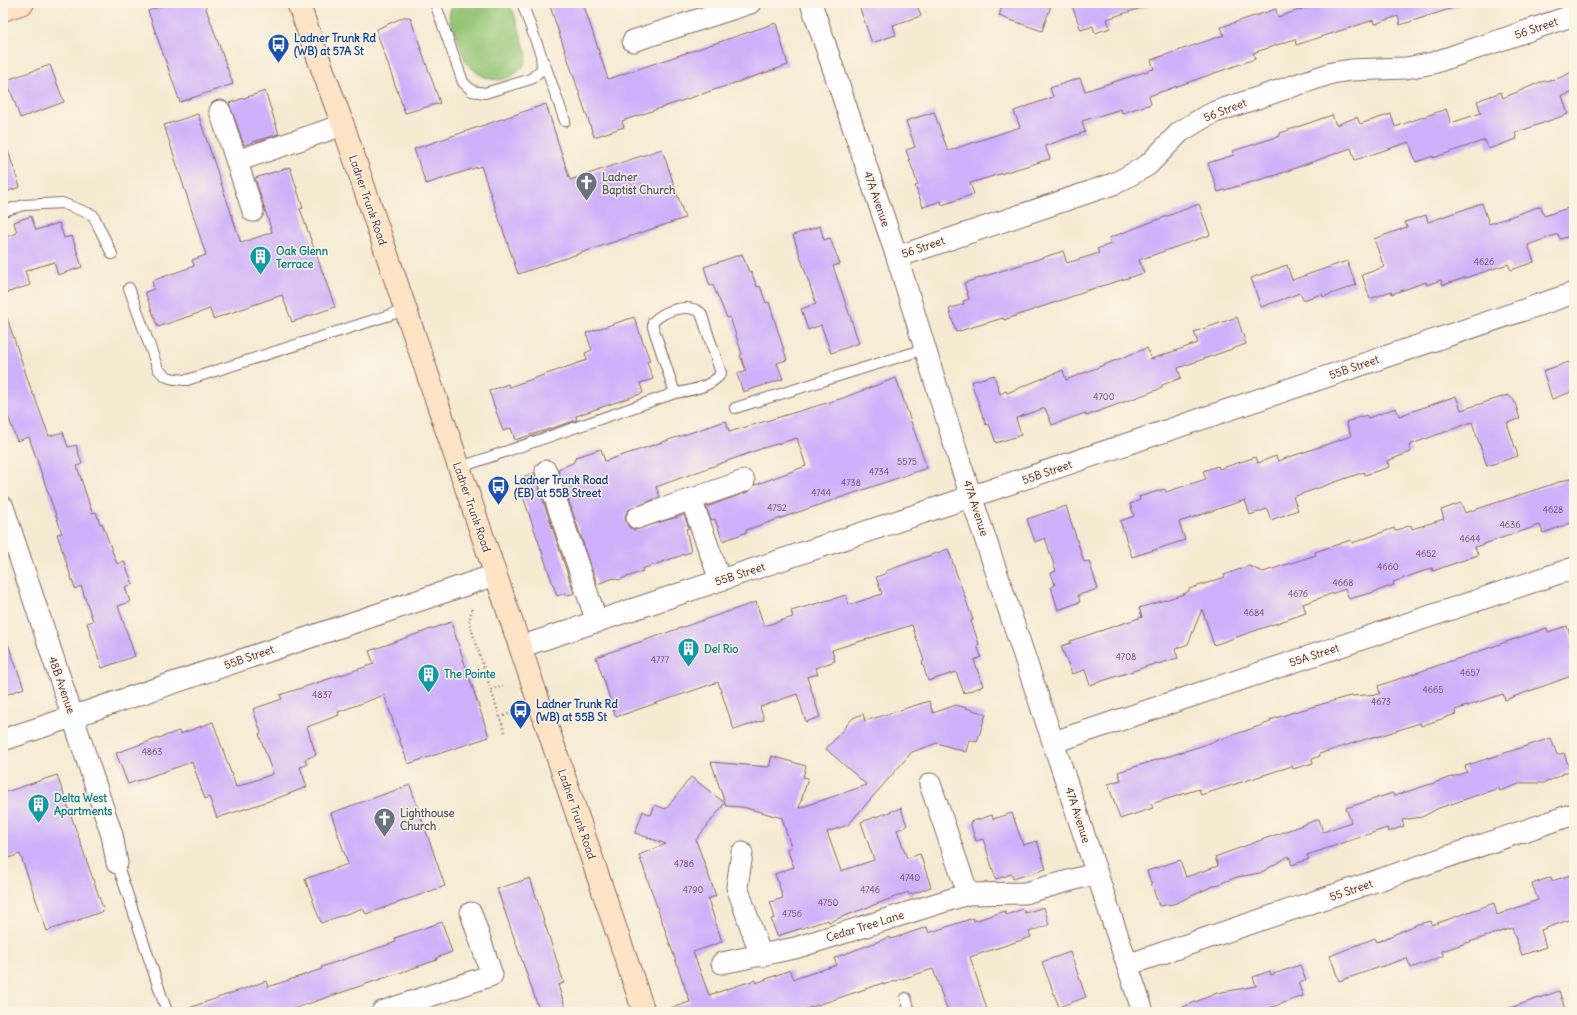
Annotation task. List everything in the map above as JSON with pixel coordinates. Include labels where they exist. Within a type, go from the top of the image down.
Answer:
[{"type":"main road","points":[[3,10],[23,3]]},
{"type":"main road","name":"Ladner Trunk Road","points":[[298,3],[343,125],[458,468],[644,1012]]},
{"type":"street","points":[[633,41],[750,3]]},
{"type":"street","name":"47A Avenue","points":[[811,3],[897,256],[972,497],[1143,1012]]},
{"type":"street","name":"56 Street","points":[[897,256],[1116,182],[1148,164],[1189,125],[1222,110],[1332,73],[1351,70],[1406,68],[1433,63],[1574,15]]},
{"type":"street","points":[[220,110],[253,211]]},
{"type":"street","points":[[237,161],[343,125]]},
{"type":"street","name":"55B Street","points":[[520,647],[972,497],[1574,293]]},
{"type":"street","points":[[546,471],[596,622]]},
{"type":"street","points":[[637,518],[744,481]]},
{"type":"street","points":[[692,499],[720,580]]},
{"type":"street","name":"48B Avenue","points":[[3,508],[114,839],[117,863]]},
{"type":"street","name":"55A Street","points":[[1054,742],[1574,568]]},
{"type":"street","name":"55B Street","points":[[3,740],[495,575]]},
{"type":"street","points":[[930,784],[968,894]]},
{"type":"street","name":"55 Street","points":[[1127,965],[1574,814]]},
{"type":"street","points":[[742,854],[737,887],[761,956]]},
{"type":"street","name":"Cedar Tree Lane","points":[[722,963],[795,948],[968,894],[1030,893],[1097,873]]},
{"type":"street","points":[[382,1012],[492,975],[471,914]]},
{"type":"lane","points":[[435,3],[463,82],[472,91],[485,93],[531,79],[542,69],[541,55]]},
{"type":"lane","points":[[522,3],[565,120]]},
{"type":"lane","points":[[3,211],[24,205],[62,203],[93,215],[112,254]]},
{"type":"lane","points":[[129,288],[158,369],[164,376],[174,379],[187,380],[405,310]]},
{"type":"lane","points":[[458,468],[675,393],[684,392],[712,382],[721,373],[701,313],[696,308],[687,307],[658,317],[653,322],[653,327],[675,393]]},
{"type":"lane","points":[[735,408],[925,349]]},
{"type":"lane","points":[[117,863],[167,1012]]},
{"type":"lane","points":[[906,998],[910,1012]]},
{"type":"path","points":[[472,610],[469,622],[505,733]]},
{"type":"path","points":[[491,690],[506,685]]},
{"type":"path","points":[[500,717],[515,712]]},
{"type":"green space","points":[[455,3],[508,3],[514,13],[527,55],[526,61],[520,70],[508,78],[494,80],[481,75],[470,66],[465,60],[449,17],[450,11]]},
{"type":"building","points":[[169,3],[204,3],[233,84],[180,102],[148,11]]},
{"type":"building","points":[[549,3],[583,3],[608,79],[776,23],[788,65],[622,121],[624,127],[594,137]]},
{"type":"building","points":[[858,3],[916,3],[921,16],[893,25],[896,35],[872,43]]},
{"type":"building","points":[[1003,3],[1052,3],[1042,31],[999,16]]},
{"type":"building","points":[[1071,3],[1146,3],[1147,6],[1107,19],[1110,28],[1095,33],[1093,26],[1081,30]]},
{"type":"building","points":[[1320,3],[1459,3],[1459,6],[1400,25],[1398,16],[1375,24],[1374,20],[1296,45],[1295,39],[1253,53],[1255,59],[1149,96],[1151,104],[1122,113],[1121,109],[1082,121],[1085,132],[1045,146],[1050,159],[970,183],[974,194],[942,205],[941,201],[923,207],[915,186],[918,185],[906,150],[915,147],[906,121],[934,112],[948,151],[1020,127],[1014,111],[1053,97],[1050,88],[1080,78],[1085,91],[1154,69],[1151,60],[1224,35],[1221,27],[1276,9],[1278,17]]},
{"type":"building","points":[[404,17],[410,17],[440,103],[405,113],[377,33],[377,29]]},
{"type":"building","points":[[50,65],[64,102],[20,118],[7,80]]},
{"type":"building","points":[[1574,71],[1574,92],[1562,96],[1568,114],[1515,133],[1517,139],[1488,149],[1485,140],[1433,158],[1433,156],[1416,162],[1409,142],[1355,160],[1351,148],[1276,175],[1218,192],[1208,163],[1234,155],[1233,151],[1280,136],[1280,133],[1332,115],[1336,125],[1357,117],[1360,124],[1391,114],[1395,127],[1446,109],[1451,123],[1481,113],[1477,101],[1501,92],[1503,98],[1541,82],[1559,78]]},
{"type":"building","points":[[265,91],[279,134],[244,145],[229,103]]},
{"type":"building","name":"Ladner Baptist Church","points":[[546,104],[570,180],[662,149],[685,218],[518,274],[481,166],[426,184],[414,149]]},
{"type":"building","points":[[198,114],[241,243],[272,232],[255,178],[290,167],[303,208],[300,209],[335,307],[292,322],[282,295],[213,319],[210,309],[158,327],[145,292],[154,289],[152,281],[194,266],[192,260],[206,255],[164,125]]},
{"type":"building","points":[[3,145],[6,145],[20,187],[3,193]]},
{"type":"building","points":[[1482,203],[1489,224],[1541,206],[1544,216],[1574,206],[1574,235],[1560,239],[1558,234],[1528,245],[1534,262],[1511,270],[1508,264],[1443,285],[1441,280],[1427,285],[1426,282],[1392,294],[1391,291],[1370,299],[1362,275],[1384,267],[1374,239],[1407,227],[1405,222],[1426,215],[1428,222]]},
{"type":"building","points":[[1199,204],[1210,235],[1139,260],[1144,273],[1079,293],[1004,320],[1003,318],[956,332],[949,309],[964,304],[963,301],[969,299],[964,283],[1063,251],[1067,263],[1099,253],[1097,249],[1111,244],[1109,238]]},
{"type":"building","points":[[31,216],[36,230],[59,223],[64,238],[72,236],[82,267],[58,275],[54,262],[25,271],[30,285],[3,294],[3,238],[17,233],[14,222]]},
{"type":"building","points":[[820,226],[824,240],[830,238],[840,264],[833,266],[859,343],[831,353],[821,325],[808,330],[801,309],[816,304],[793,235]]},
{"type":"building","points":[[742,254],[757,287],[760,286],[766,303],[769,302],[787,360],[777,363],[783,379],[743,392],[737,374],[746,371],[740,355],[742,354],[730,317],[727,318],[713,285],[710,286],[704,267]]},
{"type":"building","points":[[1347,261],[1356,285],[1323,297],[1322,294],[1303,300],[1300,293],[1261,307],[1251,278],[1287,265],[1292,280]]},
{"type":"building","points":[[5,312],[33,395],[49,436],[63,432],[68,447],[76,445],[82,464],[77,466],[92,513],[96,512],[100,524],[102,523],[117,564],[124,561],[133,585],[125,587],[130,602],[118,606],[135,656],[102,668],[87,623],[93,621],[81,586],[75,589],[57,534],[62,533],[29,437],[17,441],[3,402],[3,313]]},
{"type":"building","points":[[634,317],[650,361],[647,362],[653,379],[640,383],[643,393],[576,416],[577,420],[515,440],[511,428],[503,431],[489,391],[508,384],[509,387],[587,360],[585,353],[592,350],[586,333]]},
{"type":"building","points":[[1237,317],[1246,344],[1178,368],[1181,378],[1162,385],[1162,388],[1086,416],[1085,413],[1052,425],[1045,408],[1016,418],[1021,435],[996,443],[989,424],[986,425],[971,382],[994,375],[1000,394],[1006,391],[1007,393],[1063,370],[1066,380],[1147,348],[1151,359],[1198,343],[1194,332]]},
{"type":"building","points":[[1569,362],[1570,366],[1574,364],[1574,391],[1552,399],[1543,371]]},
{"type":"building","points":[[896,378],[927,468],[746,530],[747,532],[723,541],[715,519],[711,520],[706,507],[748,492],[755,485],[806,466],[797,438],[763,448],[656,487],[660,497],[628,510],[625,516],[626,522],[629,527],[635,530],[684,515],[689,528],[686,529],[691,552],[642,569],[643,571],[619,580],[614,578],[597,584],[558,469],[573,463],[576,457],[601,449],[605,461],[726,421],[729,432],[840,399]]},
{"type":"building","points":[[1508,395],[1514,400],[1520,419],[1507,423],[1518,456],[1487,466],[1472,422],[1409,445],[1411,452],[1387,461],[1389,467],[1365,475],[1364,472],[1293,497],[1298,510],[1271,520],[1267,509],[1250,515],[1245,500],[1179,522],[1185,540],[1132,557],[1120,521],[1134,516],[1130,504],[1140,500],[1139,497],[1165,489],[1166,492],[1206,479],[1203,471],[1218,466],[1219,469],[1256,457],[1258,463],[1276,456],[1278,461],[1351,436],[1346,422],[1366,415],[1368,418],[1396,408],[1399,416],[1456,396],[1461,410]]},
{"type":"building","points":[[534,473],[574,593],[566,596],[565,593],[557,596],[518,482],[525,479],[525,476]]},
{"type":"building","points":[[1574,477],[1574,522],[1543,533],[1540,525],[1475,547],[1478,555],[1433,571],[1432,568],[1393,582],[1394,585],[1374,592],[1349,599],[1345,589],[1303,604],[1306,613],[1214,645],[1202,609],[1188,644],[1175,649],[1178,658],[1158,664],[1157,663],[1090,685],[1085,670],[1072,674],[1061,646],[1071,643],[1070,641],[1142,617],[1139,608],[1181,595],[1189,591],[1189,589],[1225,577],[1224,575],[1249,566],[1263,572],[1316,555],[1315,552],[1351,540],[1352,543],[1394,528],[1395,531],[1411,525],[1412,529],[1444,519],[1441,510],[1461,503],[1465,513]]},
{"type":"building","points":[[1066,506],[1084,562],[1089,561],[1098,589],[1078,595],[1080,602],[1058,610],[1051,587],[1055,585],[1051,573],[1056,571],[1045,538],[1035,542],[1027,519]]},
{"type":"building","points":[[948,549],[973,620],[971,621],[979,644],[977,645],[981,657],[974,660],[983,686],[964,693],[956,672],[928,681],[922,662],[924,661],[912,625],[832,650],[835,661],[815,668],[818,674],[807,677],[820,717],[806,722],[797,694],[760,707],[764,720],[734,730],[718,682],[616,717],[596,657],[756,602],[764,626],[793,617],[791,611],[846,595],[849,605],[882,594],[876,577],[887,573],[886,571]]},
{"type":"building","points":[[451,622],[489,737],[408,764],[384,695],[338,712],[339,715],[307,727],[316,755],[305,759],[307,765],[300,767],[307,787],[275,799],[217,818],[209,797],[205,799],[192,762],[128,784],[116,753],[179,731],[180,734],[213,722],[236,787],[273,774],[259,734],[261,733],[253,709],[282,699],[280,695],[374,664],[369,651]]},
{"type":"building","points":[[1567,626],[1574,646],[1574,675],[1505,700],[1503,694],[1455,710],[1456,714],[1421,726],[1420,723],[1319,754],[1320,756],[1312,759],[1313,763],[1293,769],[1292,766],[1201,795],[1199,789],[1151,804],[1153,808],[1120,819],[1108,784],[1121,780],[1118,772],[1198,747],[1271,722],[1270,720],[1291,713],[1350,696],[1380,694],[1378,686],[1547,628],[1548,632]]},
{"type":"building","points":[[5,636],[24,688],[3,696],[3,637]]},
{"type":"building","points":[[929,701],[933,713],[956,705],[986,714],[977,742],[969,740],[966,752],[937,743],[912,752],[848,825],[827,832],[841,871],[874,860],[861,822],[901,808],[907,826],[897,830],[907,858],[920,854],[931,887],[909,895],[908,892],[829,922],[828,920],[777,936],[771,919],[775,918],[770,902],[783,898],[775,874],[794,867],[787,849],[791,847],[782,818],[743,807],[726,806],[711,762],[769,767],[772,756],[806,766],[803,777],[808,778],[799,808],[867,785],[826,749],[853,718],[863,714],[865,721]]},
{"type":"building","points":[[1551,738],[1557,755],[1564,753],[1570,770],[1545,783],[1522,783],[1500,791],[1499,788],[1439,808],[1422,817],[1402,820],[1404,826],[1388,832],[1387,828],[1307,855],[1309,859],[1292,865],[1289,856],[1260,873],[1237,877],[1174,904],[1159,906],[1147,871],[1180,860],[1186,877],[1218,866],[1215,857],[1319,819],[1323,832],[1351,822],[1346,808],[1393,793],[1394,796],[1467,772],[1465,766]]},
{"type":"building","name":"Delta West Apartments","points":[[57,775],[104,911],[47,931],[20,854],[3,860],[3,793]]},
{"type":"building","points":[[691,777],[725,803],[696,840],[716,896],[708,899],[722,942],[693,952],[709,995],[755,980],[756,983],[790,970],[794,979],[837,965],[834,958],[890,937],[891,939],[927,927],[929,933],[973,918],[974,921],[1005,911],[1006,915],[1023,909],[1025,913],[1044,907],[1049,925],[1029,932],[1031,937],[970,957],[988,1012],[948,1012],[933,969],[883,985],[883,983],[797,1012],[669,1012],[668,1009],[690,1002],[639,855],[666,844],[635,833],[643,811],[651,815],[655,805],[666,809]]},
{"type":"building","name":"Lighthouse Church","points":[[410,785],[445,886],[366,914],[363,908],[321,923],[305,879],[348,864],[331,813]]},
{"type":"building","points":[[1012,813],[1023,845],[1037,841],[1046,869],[1013,879],[1012,874],[996,879],[983,839],[976,841],[970,822],[992,815],[993,819]]},
{"type":"building","points":[[1574,874],[1574,918],[1541,930],[1546,947],[1522,955],[1512,928],[1442,951],[1443,956],[1411,968],[1407,958],[1339,981],[1330,956],[1375,938],[1377,942],[1418,924],[1431,921],[1432,925],[1494,903],[1497,915],[1538,900],[1532,884],[1551,877],[1552,881]]},
{"type":"building","points":[[530,878],[564,983],[558,985],[567,1012],[540,1012],[497,889]]},
{"type":"building","points":[[442,922],[452,952],[436,958],[437,960],[284,1012],[186,1012],[186,1009],[266,981],[268,987],[322,969],[321,967],[396,942],[395,938]]},
{"type":"building","points":[[1070,952],[1086,997],[1059,1007],[1042,962]]},
{"type":"building","points":[[1300,965],[1306,981],[1298,983],[1303,996],[1258,1012],[1171,1012],[1217,993],[1256,986],[1253,977],[1270,971],[1271,975]]},
{"type":"building","points":[[1559,991],[1566,1012],[1507,1012],[1507,1009]]},
{"type":"place","name":"Ladner Trunk Rd (WB) at 57A St","points":[[278,64]]},
{"type":"place","name":"Ladner Baptist Church","points":[[587,202]]},
{"type":"place","name":"Oak Glenn Terrace","points":[[261,276]]},
{"type":"place","name":"Ladner Trunk Road (EB) at 55B Street","points":[[499,506]]},
{"type":"place","name":"Del Rio","points":[[689,668]]},
{"type":"place","name":"The Pointe","points":[[429,694]]},
{"type":"place","name":"Ladner Trunk Rd (WB) at 55B St","points":[[521,730]]},
{"type":"place","name":"Delta West Apartments","points":[[39,824]]},
{"type":"place","name":"Lighthouse Church","points":[[384,838]]}]
